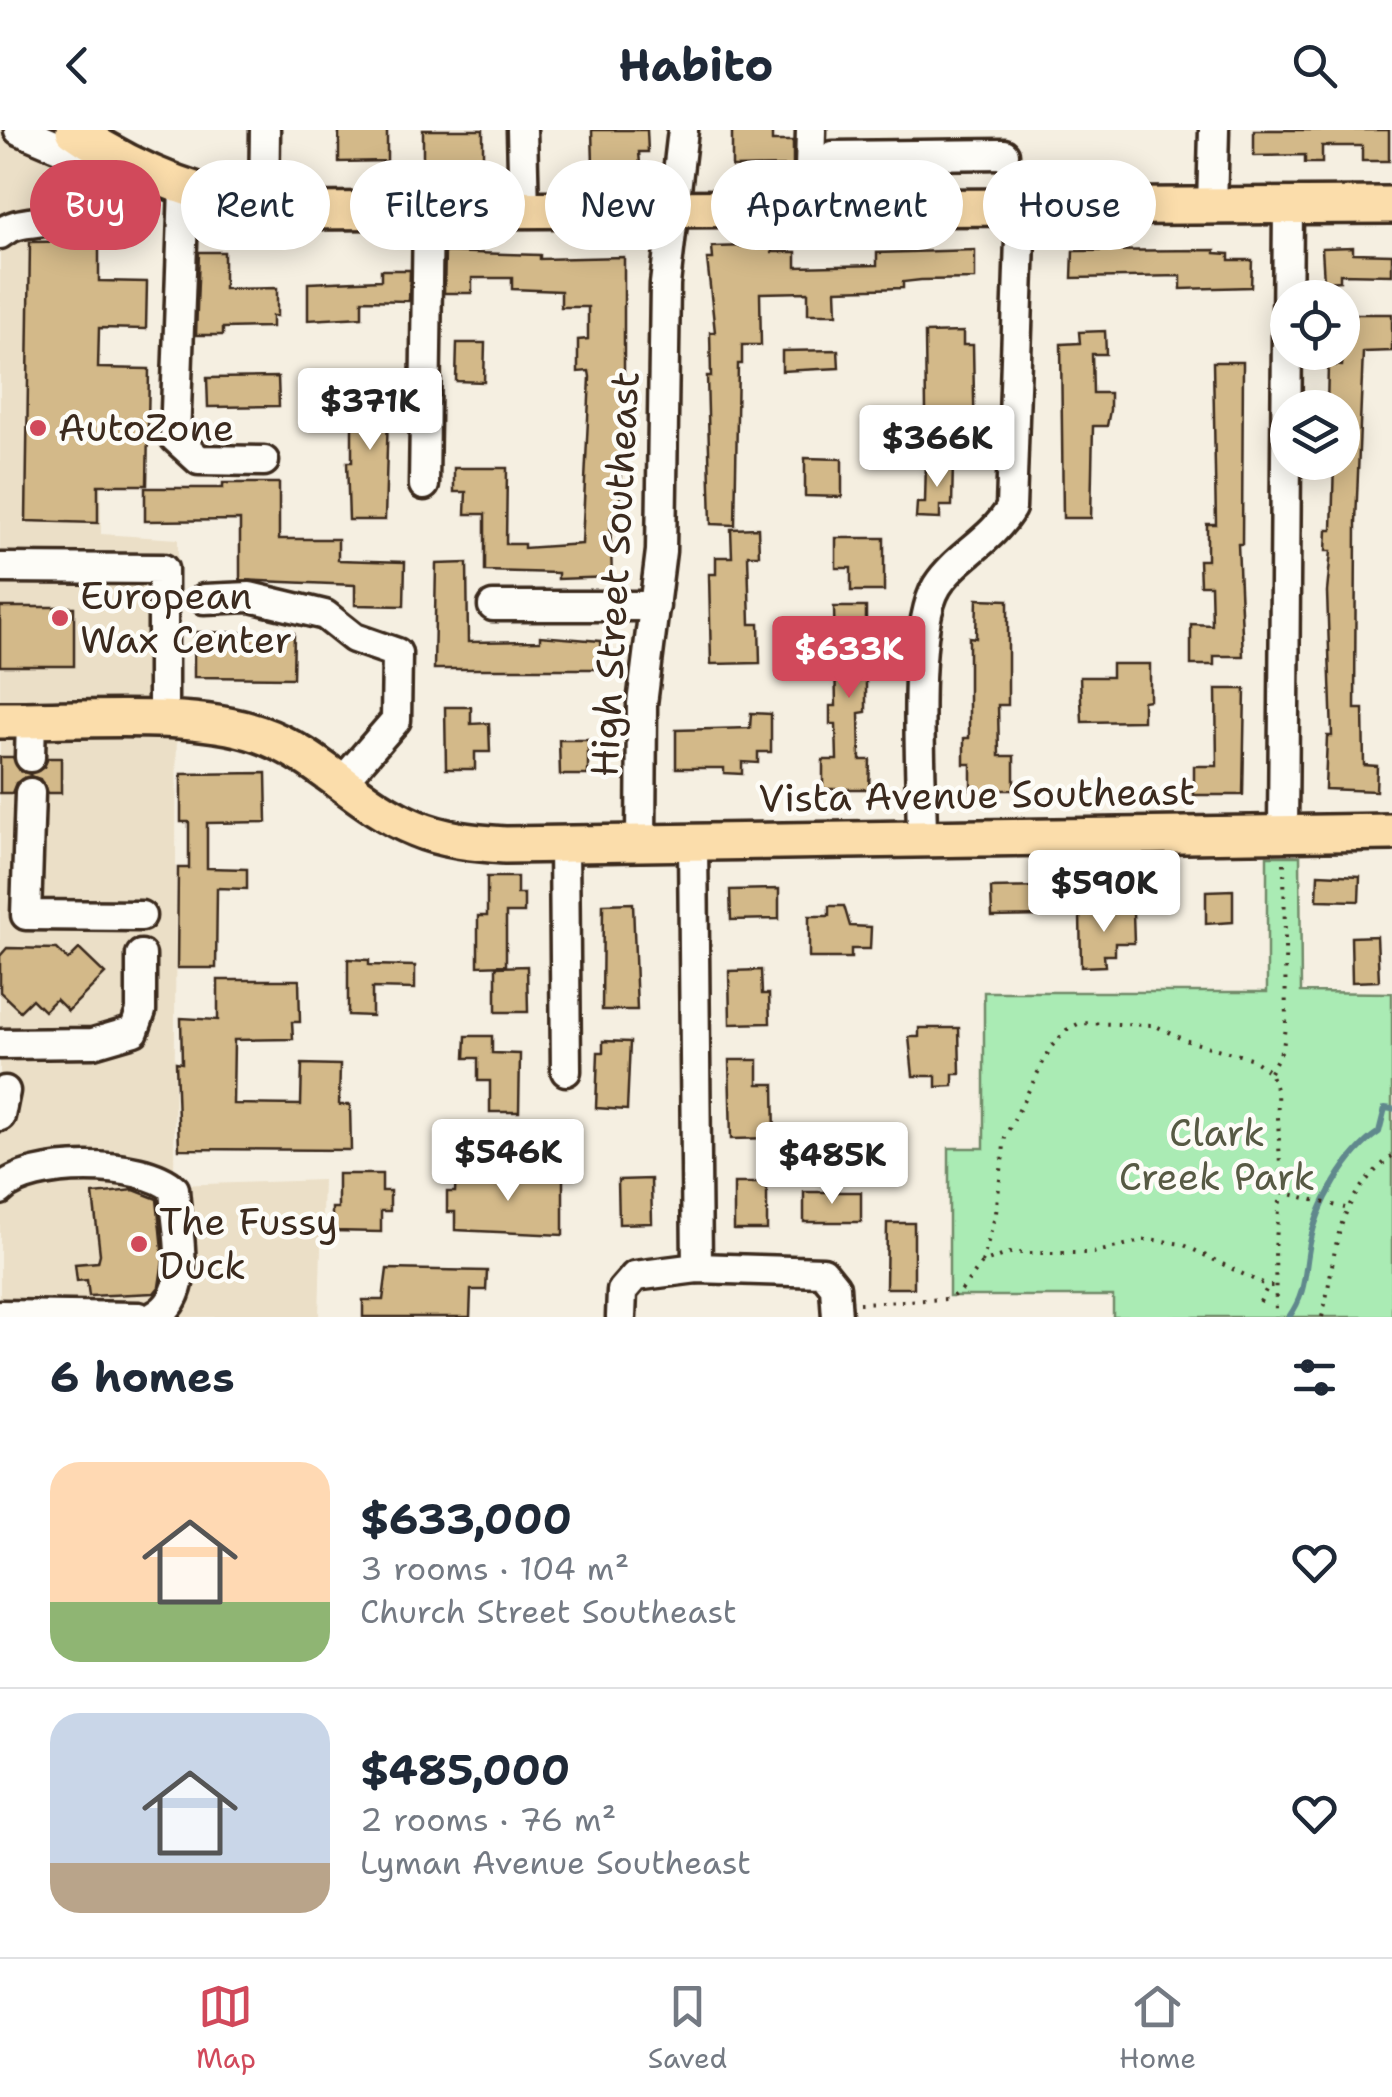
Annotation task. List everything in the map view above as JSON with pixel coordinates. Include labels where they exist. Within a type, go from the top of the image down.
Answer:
[{"type":"main road","points":[[74,130],[117,160]]},
{"type":"main road","points":[[1156,208],[1392,206]]},
{"type":"main road","name":"Vista Avenue Southeast","points":[[16,720],[163,722],[256,732],[289,746],[415,828],[460,842],[564,844],[1392,832]]},
{"type":"street","points":[[20,130],[59,147],[117,160]]},
{"type":"street","points":[[265,130],[265,160]]},
{"type":"street","points":[[522,130],[523,160]]},
{"type":"street","name":"High Street Southeast","points":[[680,160],[683,130]]},
{"type":"street","points":[[811,130],[814,160]]},
{"type":"street","points":[[1212,208],[1214,130]]},
{"type":"street","points":[[832,160],[833,156],[1004,154]]},
{"type":"street","points":[[1283,832],[1288,208]]},
{"type":"street","points":[[0,234],[30,222]]},
{"type":"street","points":[[182,250],[175,438],[198,460],[264,461]]},
{"type":"street","points":[[424,485],[427,250]]},
{"type":"street","name":"High Street Southeast","points":[[641,843],[641,728],[663,500],[665,284],[670,250]]},
{"type":"street","points":[[922,839],[924,620],[936,588],[985,543],[1011,508],[1020,250]]},
{"type":"street","points":[[0,568],[163,568],[163,722]]},
{"type":"street","points":[[204,600],[250,597],[325,614],[354,638],[396,653],[396,720],[343,781]]},
{"type":"street","points":[[493,606],[655,606]]},
{"type":"street","points":[[16,720],[30,757]]},
{"type":"street","points":[[30,792],[26,915],[141,916]]},
{"type":"street","points":[[693,842],[697,1268]]},
{"type":"street","points":[[564,844],[566,1071]]},
{"type":"street","points":[[0,1044],[93,1043],[134,1031],[141,1011],[141,955]]},
{"type":"street","points":[[2,1179],[88,1168],[160,1176],[174,1189],[179,1293],[170,1308],[152,1317]]},
{"type":"street","points":[[622,1317],[622,1291],[628,1280],[646,1272],[697,1268],[813,1270],[835,1300]]},
{"type":"street","points":[[0,1315],[139,1317]]},
{"type":"path","points":[[1270,1072],[1280,1056],[1286,1027],[1283,832]]},
{"type":"path","points":[[835,1300],[948,1299],[962,1291],[982,1263],[996,1213],[1004,1137],[1046,1054],[1068,1028],[1093,1022],[1154,1025],[1184,1040],[1250,1058],[1270,1072],[1277,1092],[1281,1192],[1276,1317]]},
{"type":"path","points":[[1322,1317],[1334,1243],[1345,1208],[1366,1178],[1392,1156]]},
{"type":"path","points":[[1281,1192],[1319,1198],[1345,1208]]},
{"type":"path","points":[[982,1263],[1018,1252],[1093,1253],[1156,1239],[1190,1247],[1267,1286],[1278,1286]]},
{"type":"path","points":[[1260,1302],[1267,1286]]},
{"type":"shaded area","points":[[0,130],[99,130],[99,160],[30,160],[30,250],[100,250],[101,534],[178,539],[174,1185],[323,1180],[319,1317],[0,1317]]},
{"type":"green space","name":"Clark Creek Park","points":[[1267,856],[1300,856],[1301,992],[1392,993],[1392,1317],[1113,1317],[1113,1296],[949,1296],[949,1148],[984,1148],[984,992],[1267,992]]},
{"type":"building","points":[[339,130],[387,130],[387,160],[339,162]]},
{"type":"building","points":[[423,130],[483,130],[483,160],[423,160]]},
{"type":"building","points":[[592,130],[647,130],[648,152],[639,152],[640,160],[593,160]]},
{"type":"building","points":[[772,130],[772,141],[793,141],[793,160],[732,160],[732,132]]},
{"type":"building","points":[[1254,130],[1389,130],[1389,161],[1362,161],[1362,146],[1322,146],[1322,163],[1305,163],[1305,155],[1254,156]]},
{"type":"building","points":[[30,242],[30,250],[99,250],[99,281],[147,282],[146,329],[99,328],[98,368],[149,369],[147,485],[98,485],[98,523],[26,521]]},
{"type":"building","points":[[1353,247],[1353,253],[1392,254],[1392,275],[1340,274],[1340,280],[1324,280],[1322,248]]},
{"type":"building","points":[[712,250],[772,250],[796,252],[796,267],[877,265],[877,253],[975,250],[975,279],[903,282],[903,288],[836,290],[837,314],[808,314],[808,292],[760,293],[761,345],[742,345],[742,364],[738,364],[735,525],[711,524],[707,376],[711,376],[710,332],[715,332],[707,259],[713,259]]},
{"type":"building","points":[[1215,250],[1229,254],[1229,260],[1252,260],[1251,287],[1181,289],[1181,276],[1072,278],[1073,251]]},
{"type":"building","points":[[199,252],[224,252],[224,289],[277,288],[277,316],[272,316],[272,327],[223,328],[223,335],[196,335]]},
{"type":"building","points":[[445,252],[540,255],[540,259],[624,257],[624,447],[620,518],[610,518],[612,577],[558,579],[558,573],[485,571],[485,514],[465,514],[466,492],[454,492],[454,468],[507,468],[506,544],[524,544],[524,548],[582,544],[590,377],[589,371],[578,372],[578,340],[588,339],[588,307],[561,307],[561,291],[512,289],[512,278],[472,278],[472,293],[444,293]]},
{"type":"building","points":[[381,270],[410,270],[409,301],[362,300],[362,317],[308,320],[308,283],[381,280]]},
{"type":"building","points":[[1360,314],[1392,314],[1392,351],[1363,352],[1360,425],[1360,390],[1327,390],[1328,370],[1360,370]]},
{"type":"building","points":[[1105,331],[1106,354],[1092,354],[1093,393],[1110,393],[1110,410],[1107,426],[1093,426],[1091,518],[1063,518],[1061,344],[1080,343],[1079,332]]},
{"type":"building","points":[[963,332],[963,345],[973,345],[975,451],[946,451],[945,430],[937,430],[936,411],[926,411],[925,333]]},
{"type":"building","points":[[457,343],[485,343],[484,382],[456,381]]},
{"type":"building","points":[[838,350],[839,368],[782,371],[782,351]]},
{"type":"building","points":[[1213,362],[1243,362],[1242,544],[1238,544],[1243,656],[1214,656],[1214,665],[1191,665],[1191,624],[1212,625],[1211,585],[1200,585],[1199,560],[1207,560],[1207,524],[1216,524]]},
{"type":"building","points":[[361,375],[389,375],[385,520],[349,520],[347,462],[352,462],[352,427],[362,427]]},
{"type":"building","points":[[278,377],[279,406],[208,407],[207,378]]},
{"type":"building","points":[[805,458],[842,459],[842,497],[805,496]]},
{"type":"building","points":[[926,461],[953,462],[952,506],[940,506],[940,519],[916,518],[917,503],[925,503]]},
{"type":"building","points":[[1333,480],[1358,480],[1355,709],[1363,709],[1364,765],[1377,766],[1376,791],[1325,789],[1327,736],[1332,736],[1327,592],[1331,551],[1326,551],[1327,530],[1332,530]]},
{"type":"building","points":[[223,483],[279,483],[279,539],[338,539],[338,560],[405,562],[404,606],[355,605],[355,585],[240,580],[240,520],[145,521],[145,488],[223,488]]},
{"type":"building","points":[[758,528],[759,555],[748,555],[750,624],[759,624],[760,663],[711,664],[709,574],[716,574],[716,557],[732,557],[731,529]]},
{"type":"building","points":[[836,538],[884,538],[884,591],[851,591],[851,568],[836,568]]},
{"type":"building","points":[[467,563],[468,642],[540,641],[540,636],[600,641],[601,669],[434,669],[436,564]]},
{"type":"building","points":[[977,599],[1008,600],[1008,705],[998,705],[999,756],[1014,756],[1014,790],[971,790],[971,764],[964,764],[964,738],[969,738],[969,637],[976,638]]},
{"type":"building","points":[[0,607],[74,607],[74,666],[0,666]]},
{"type":"building","points":[[834,607],[866,607],[866,712],[859,713],[860,760],[870,760],[869,789],[823,789],[823,760],[837,760],[836,724],[830,724],[830,706],[836,706]]},
{"type":"building","points":[[194,632],[294,633],[293,678],[194,677]]},
{"type":"building","points":[[1112,664],[1150,664],[1150,700],[1143,701],[1143,721],[1082,722],[1080,677],[1112,677]]},
{"type":"building","points":[[1216,689],[1245,689],[1243,795],[1194,795],[1194,766],[1217,766]]},
{"type":"building","points":[[445,707],[471,707],[471,724],[489,723],[490,752],[475,752],[475,769],[446,769]]},
{"type":"building","points":[[751,713],[771,714],[771,752],[758,752],[758,763],[742,762],[742,774],[724,773],[724,768],[676,768],[676,730],[750,728]]},
{"type":"building","points":[[559,740],[588,740],[588,775],[560,775]]},
{"type":"building","points":[[0,757],[13,757],[20,771],[30,774],[44,767],[48,758],[61,758],[61,793],[47,793],[40,779],[30,776],[16,783],[12,793],[0,793]]},
{"type":"building","points":[[266,773],[267,822],[207,823],[207,868],[247,869],[247,889],[217,888],[216,968],[177,968],[178,868],[189,868],[189,822],[181,822],[181,774]]},
{"type":"building","points":[[1318,874],[1360,876],[1359,901],[1317,900]]},
{"type":"building","points":[[487,877],[517,877],[517,894],[524,894],[524,913],[506,913],[506,965],[478,966],[478,916],[487,916]]},
{"type":"building","points":[[1042,887],[1043,916],[992,917],[991,888]]},
{"type":"building","points":[[779,889],[779,919],[731,920],[730,890]]},
{"type":"building","points":[[1233,890],[1233,922],[1206,924],[1206,891]]},
{"type":"building","points":[[633,903],[637,1010],[602,1010],[603,904]]},
{"type":"building","points":[[829,906],[844,906],[850,926],[871,927],[870,949],[851,949],[851,958],[809,958],[809,916],[829,916]]},
{"type":"building","points":[[1133,912],[1134,943],[1115,943],[1115,955],[1104,955],[1105,966],[1081,967],[1080,913]]},
{"type":"building","points":[[1377,936],[1379,981],[1352,982],[1351,937]]},
{"type":"building","points":[[7,948],[57,949],[68,960],[79,949],[105,974],[68,1011],[56,999],[44,1011],[32,999],[20,1011],[0,992],[0,956]]},
{"type":"building","points":[[348,959],[369,960],[369,965],[415,966],[415,989],[372,988],[372,1016],[348,1015]]},
{"type":"building","points":[[527,966],[528,1012],[496,1012],[496,967]]},
{"type":"building","points":[[761,970],[762,994],[769,994],[770,1023],[730,1024],[729,971]]},
{"type":"building","points":[[218,980],[299,980],[300,1022],[292,1022],[293,1039],[234,1040],[233,1104],[301,1105],[302,1064],[340,1065],[339,1105],[350,1105],[351,1150],[179,1149],[176,1062],[182,1063],[181,1018],[218,1020]]},
{"type":"building","points":[[919,1028],[959,1028],[960,1074],[953,1074],[953,1086],[936,1087],[936,1076],[913,1076],[909,1037],[919,1037]]},
{"type":"building","points":[[466,1036],[492,1036],[492,1053],[520,1054],[519,1112],[490,1112],[490,1081],[478,1081],[478,1058],[465,1058]]},
{"type":"building","points":[[603,1041],[630,1042],[627,1110],[596,1108],[598,1052],[603,1052]]},
{"type":"building","points":[[729,1060],[758,1060],[758,1084],[774,1084],[775,1138],[731,1139]]},
{"type":"building","points":[[456,1173],[563,1177],[563,1235],[455,1230],[455,1212],[447,1212],[447,1192],[455,1192]]},
{"type":"building","points":[[338,1174],[382,1174],[382,1191],[390,1191],[390,1211],[381,1211],[381,1232],[332,1231],[332,1208],[338,1208]]},
{"type":"building","points":[[651,1179],[652,1223],[619,1224],[618,1180]]},
{"type":"building","points":[[734,1183],[767,1183],[767,1230],[734,1230]]},
{"type":"building","name":"The Fussy Duck","points":[[134,1190],[157,1199],[163,1260],[159,1287],[154,1293],[89,1296],[87,1280],[77,1281],[75,1264],[98,1262],[93,1194]]},
{"type":"building","points":[[804,1192],[861,1192],[861,1222],[804,1222]]},
{"type":"building","points":[[887,1223],[914,1223],[914,1288],[886,1288]]},
{"type":"building","points":[[387,1269],[487,1271],[486,1290],[471,1290],[470,1317],[363,1317],[363,1300],[383,1300]]},
{"type":"waterway","points":[[1289,1317],[1302,1290],[1310,1243],[1326,1197],[1345,1166],[1379,1132],[1385,1108],[1392,1109]]},
{"type":"place","name":"AutoZone","points":[[38,428]]},
{"type":"place","name":"European Wax Center","points":[[60,618]]},
{"type":"place","name":"The Fussy Duck","points":[[139,1244]]}]
